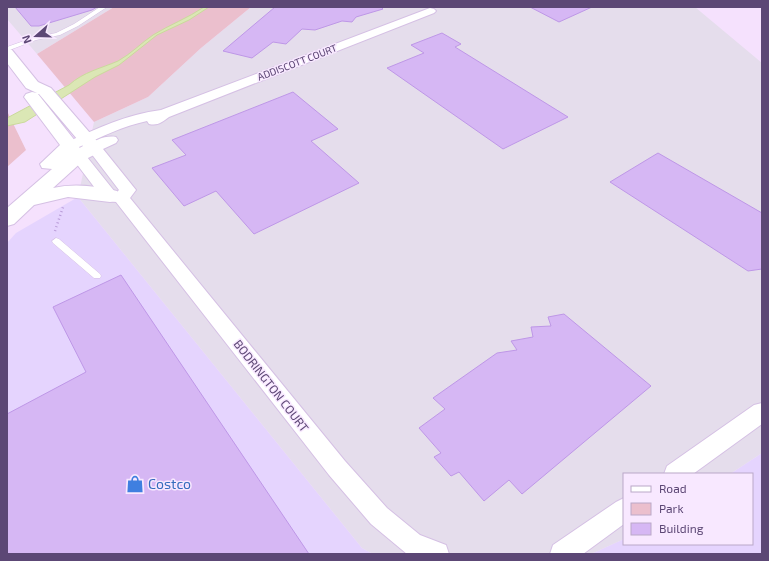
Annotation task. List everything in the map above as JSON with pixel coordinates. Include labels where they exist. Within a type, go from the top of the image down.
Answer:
[{"type":"street","name":"ADDISCOTT COURT","points":[[82,147],[155,120],[164,114],[430,11]]},
{"type":"street","points":[[7,53],[32,85],[30,95],[82,147],[16,201],[7,219]]},
{"type":"street","name":"BODRINGTON COURT","points":[[82,147],[115,197],[337,468],[379,516],[412,544],[437,554]]},
{"type":"street","points":[[16,201],[68,191],[115,197]]},
{"type":"street","points":[[676,473],[762,412]]},
{"type":"street","points":[[562,554],[623,511]]},
{"type":"lane","points":[[7,49],[34,39],[58,34],[76,25],[104,7]]},
{"type":"lane","points":[[56,241],[97,276]]},
{"type":"path","points":[[55,231],[63,205]]},
{"type":"shaded area","points":[[7,7],[114,7],[37,54],[7,19]]},
{"type":"shaded area","points":[[204,7],[209,7],[189,20],[157,35],[119,65],[95,77],[25,122],[7,126],[7,118],[69,85],[80,77],[118,61],[153,35],[192,15]]},
{"type":"shaded area","points":[[251,7],[695,7],[762,63],[762,453],[732,473],[623,473],[623,539],[591,554],[373,554],[362,548],[78,197],[94,122],[148,97],[201,48]]},
{"type":"shaded area","name":"Costco","points":[[78,197],[362,548],[373,554],[7,554],[7,243],[16,233]]},
{"type":"shaded area","points":[[762,453],[762,554],[591,554],[623,539],[623,545],[753,545],[753,473],[732,473]]},
{"type":"green space","points":[[114,7],[251,7],[201,48],[148,97],[94,122],[37,54]]},
{"type":"green space","points":[[7,111],[26,150],[7,167]]},
{"type":"building","points":[[15,7],[97,7],[92,10],[39,26],[31,26]]},
{"type":"building","points":[[275,7],[381,7],[383,9],[356,17],[352,22],[342,21],[315,30],[302,29],[286,44],[273,42],[252,58],[223,51]]},
{"type":"building","points":[[530,7],[592,7],[559,22]]},
{"type":"building","points":[[442,33],[461,44],[455,47],[568,117],[503,149],[387,68],[424,53],[411,45]]},
{"type":"building","points":[[293,92],[338,129],[311,141],[359,183],[254,234],[216,191],[184,206],[152,168],[186,155],[172,140]]},
{"type":"building","points":[[658,153],[762,213],[762,269],[748,271],[610,182]]},
{"type":"building","name":"Costco","points":[[121,275],[309,554],[7,554],[7,414],[86,372],[53,307]]},
{"type":"building","points":[[564,314],[651,386],[522,494],[509,480],[484,501],[459,472],[451,476],[434,457],[441,453],[419,428],[445,409],[433,398],[497,353],[517,350],[511,341],[533,337],[531,327],[551,326],[548,317]]},
{"type":"place","name":"Costco","points":[[135,484]]}]
